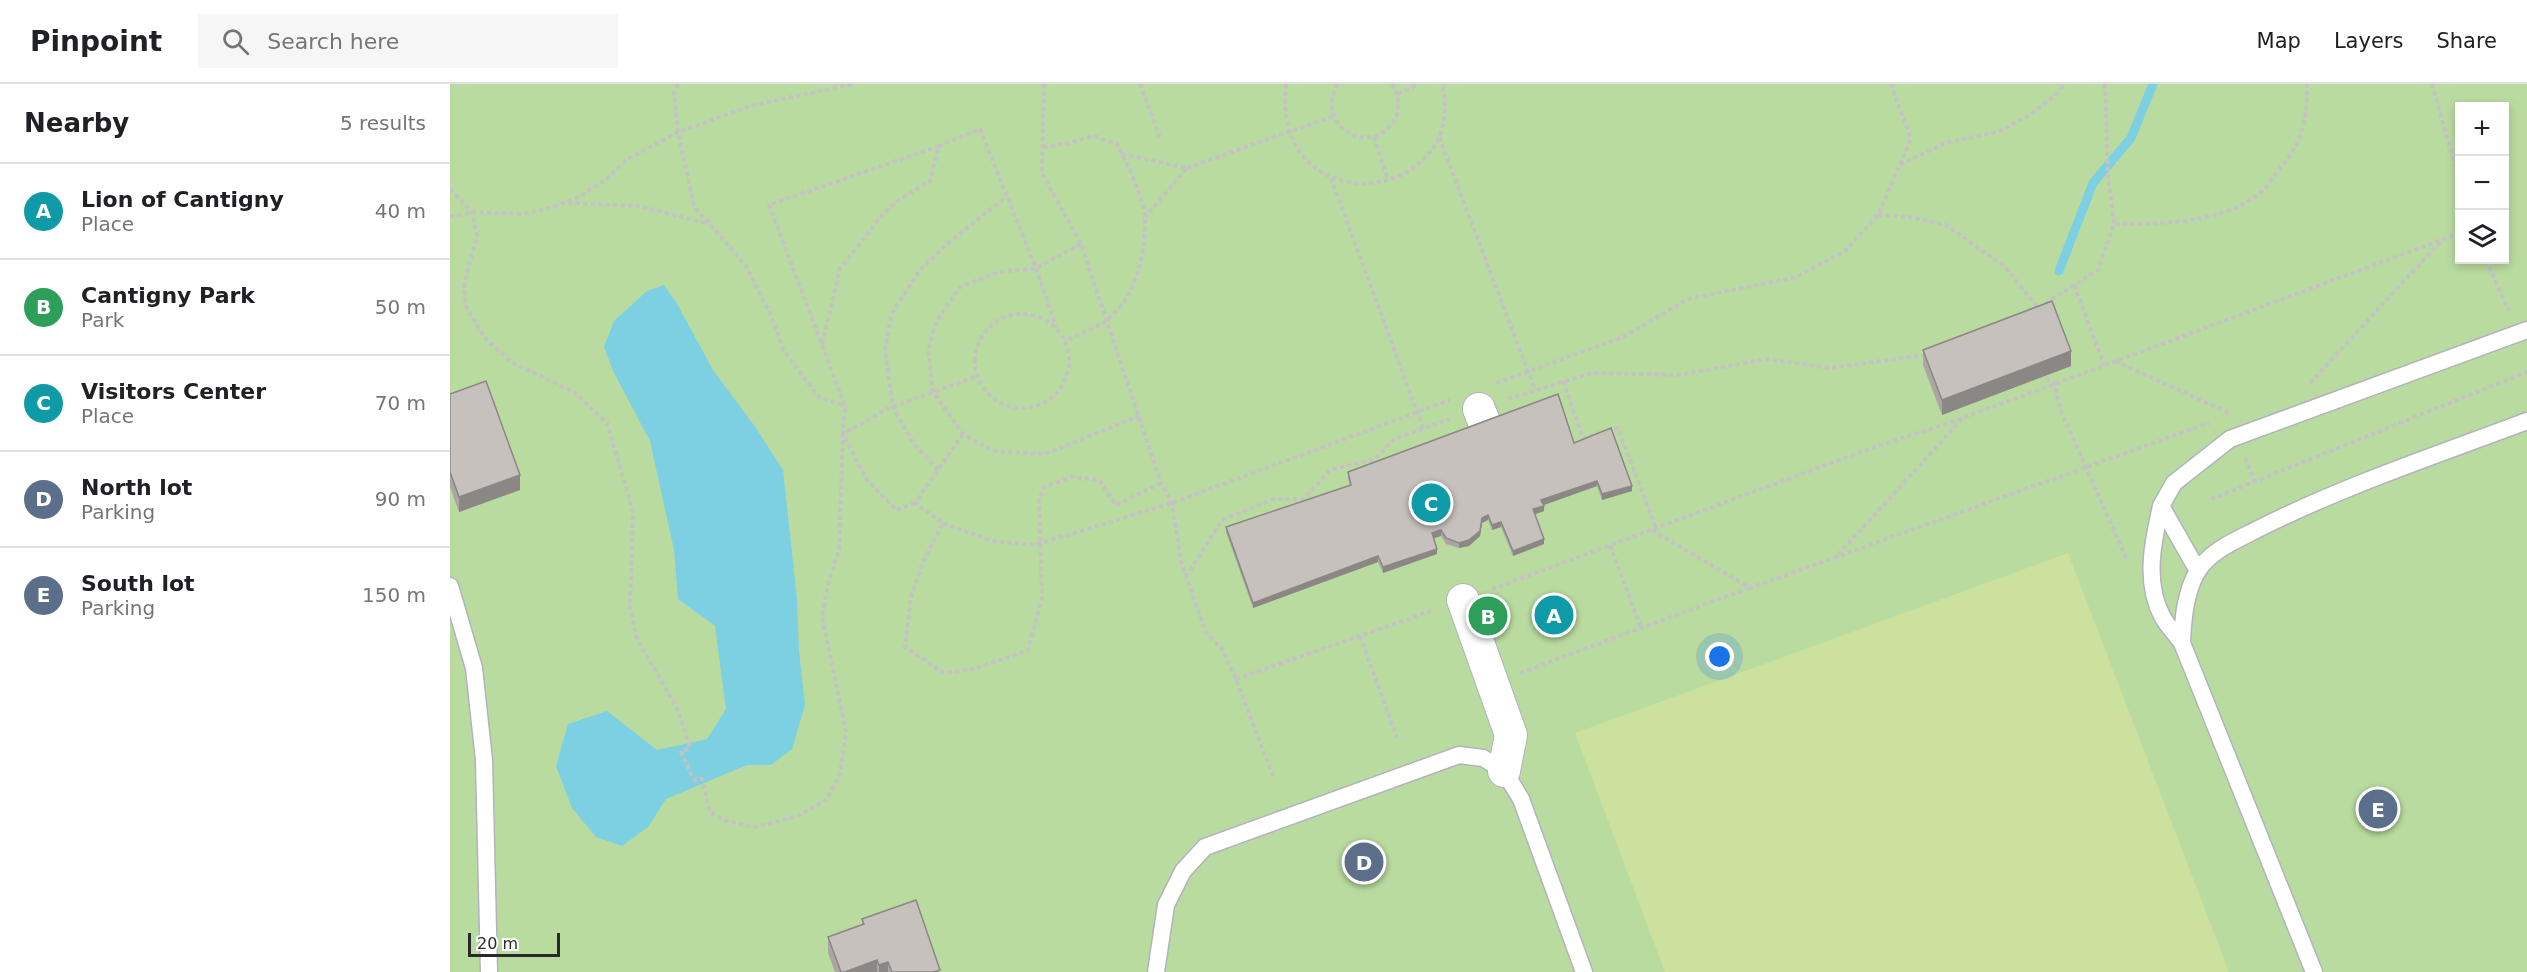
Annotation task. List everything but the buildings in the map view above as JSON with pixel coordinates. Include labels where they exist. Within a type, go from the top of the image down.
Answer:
[{"type":"street","points":[[1462,600],[1511,735],[1504,771]]},
{"type":"lane","points":[[2314,972],[2182,643],[2162,616],[2153,587],[2151,556],[2161,506],[2174,483],[2230,439],[2527,330]]},
{"type":"lane","points":[[2182,643],[2183,611],[2198,571],[2225,546],[2313,501],[2527,421]]},
{"type":"lane","points":[[2161,506],[2198,571]]},
{"type":"lane","points":[[450,586],[474,668],[484,760],[489,972]]},
{"type":"lane","points":[[1156,972],[1166,904],[1183,871],[1205,848],[1459,755],[1484,758],[1504,771],[1521,799],[1584,972]]},
{"type":"path","points":[[678,84],[674,92],[678,132],[694,206],[746,266],[771,315],[783,349],[800,373],[819,397],[844,406]]},
{"type":"path","points":[[450,217],[472,212],[522,214],[564,203],[579,197],[605,180],[626,160],[678,132],[754,105],[854,84]]},
{"type":"path","points":[[1044,84],[1042,173],[1081,244],[1161,483],[1172,503],[1180,561],[1206,633],[1222,649],[1236,679],[1274,779]]},
{"type":"path","points":[[1140,84],[1160,138]]},
{"type":"path","points":[[1286,84],[1283,106],[1288,131],[1298,150],[1313,166],[1331,177],[1351,184],[1373,184],[1388,180],[1412,169],[1427,154],[1439,136],[1444,116],[1442,84]]},
{"type":"path","points":[[1338,84],[1332,104],[1334,116],[1341,128],[1362,138],[1374,137],[1390,127],[1397,117],[1398,94],[1392,84]]},
{"type":"path","points":[[1398,94],[1419,84]]},
{"type":"path","points":[[1891,84],[1911,139]]},
{"type":"path","points":[[1900,166],[1945,143],[1998,132],[2028,116],[2058,93],[2064,84]]},
{"type":"path","points":[[1878,215],[1910,217],[1946,225],[2005,267],[2038,308],[2098,270],[2114,224],[2108,176],[2105,84]]},
{"type":"path","points":[[2114,224],[2182,222],[2227,212],[2258,196],[2285,163],[2303,133],[2307,84]]},
{"type":"path","points":[[2432,84],[2455,165]]},
{"type":"path","points":[[1145,217],[1187,168],[1334,116]]},
{"type":"path","points":[[450,189],[472,212],[477,236],[464,285],[466,307],[487,341],[513,363],[574,392],[607,423],[633,511],[630,608],[637,639],[676,708],[690,748],[681,752],[694,780],[702,779],[710,812],[726,821],[755,827],[798,816],[826,800],[840,775],[846,731],[822,617],[828,584],[839,550],[844,406],[769,205],[939,146],[980,129],[1069,356],[1068,372],[1062,386],[1052,397],[1039,405],[1024,408],[1002,403],[984,389],[977,376],[974,360],[977,344],[985,330],[997,320],[1011,314],[1028,313],[1043,318],[1056,327]]},
{"type":"path","points":[[1043,147],[1094,136],[1117,144],[1133,177],[1145,217],[1140,272],[1122,302],[1107,320],[1065,341]]},
{"type":"path","points":[[1439,136],[1535,390]]},
{"type":"path","points":[[1374,137],[1388,180]]},
{"type":"path","points":[[822,345],[840,269],[882,215],[899,200],[930,181],[939,146]]},
{"type":"path","points":[[1122,154],[1187,168]]},
{"type":"path","points":[[1331,177],[1423,428]]},
{"type":"path","points":[[938,470],[913,443],[893,407],[885,349],[892,313],[920,270],[947,244],[1006,196]]},
{"type":"path","points":[[564,203],[639,206],[709,224]]},
{"type":"path","points":[[1236,679],[1462,600],[1869,449],[1963,418],[2455,235]]},
{"type":"path","points":[[2305,388],[2443,239]]},
{"type":"path","points":[[1081,244],[1036,268],[999,272],[960,287],[936,322],[928,350],[933,392],[963,434],[993,451],[1045,454],[1139,416]]},
{"type":"path","points":[[2074,285],[2104,365]]},
{"type":"path","points":[[1186,578],[1222,520],[1274,499],[1304,500],[1330,470],[1375,459],[1394,439],[1423,428],[1482,418],[1535,390],[1563,381],[1592,373],[1678,375],[1767,359],[1829,368],[1913,355],[1935,355]]},
{"type":"path","points":[[2114,360],[2232,414]]},
{"type":"path","points":[[2211,499],[2527,372]]},
{"type":"path","points":[[2036,374],[2054,383],[2061,411],[2131,570]]},
{"type":"path","points":[[843,434],[893,407],[977,376]]},
{"type":"path","points":[[1563,381],[1583,438],[1618,428],[1654,529],[1750,588]]},
{"type":"path","points":[[1836,557],[1963,418]]},
{"type":"path","points":[[843,434],[867,480],[896,510],[915,503],[963,434]]},
{"type":"path","points":[[2245,458],[2255,482]]},
{"type":"path","points":[[1492,683],[2087,467]]},
{"type":"path","points":[[915,503],[943,523],[923,562],[911,597],[905,648],[944,673],[975,669],[1028,650],[1042,598],[1039,501],[1044,487],[1071,477],[1099,480],[1116,505],[1161,483]]},
{"type":"path","points":[[1611,545],[1641,628]]},
{"type":"path","points":[[1360,636],[1397,738]]},
{"type":"green space","points":[[450,84],[2527,84],[2527,972],[450,972]]},
{"type":"green space","points":[[2068,553],[2229,972],[1665,972],[1575,733]]},
{"type":"water","points":[[664,285],[676,302],[713,370],[756,428],[783,470],[797,599],[799,651],[805,705],[792,749],[771,765],[747,765],[666,799],[648,827],[622,846],[596,837],[572,808],[556,766],[568,724],[607,711],[657,750],[707,739],[726,709],[715,626],[678,599],[674,550],[650,441],[614,373],[604,347],[614,321],[647,291]]},
{"type":"waterway","points":[[2059,271],[2093,183],[2131,138],[2153,84]]},
{"type":"place","name":"Visitors Center","points":[[1431,503]]},
{"type":"place","name":"Lion of Cantigny","points":[[1554,615]]},
{"type":"place","name":"Cantigny Park","points":[[1488,616]]},
{"type":"place","name":"South lot","points":[[2378,809]]},
{"type":"place","name":"North lot","points":[[1364,862]]}]
